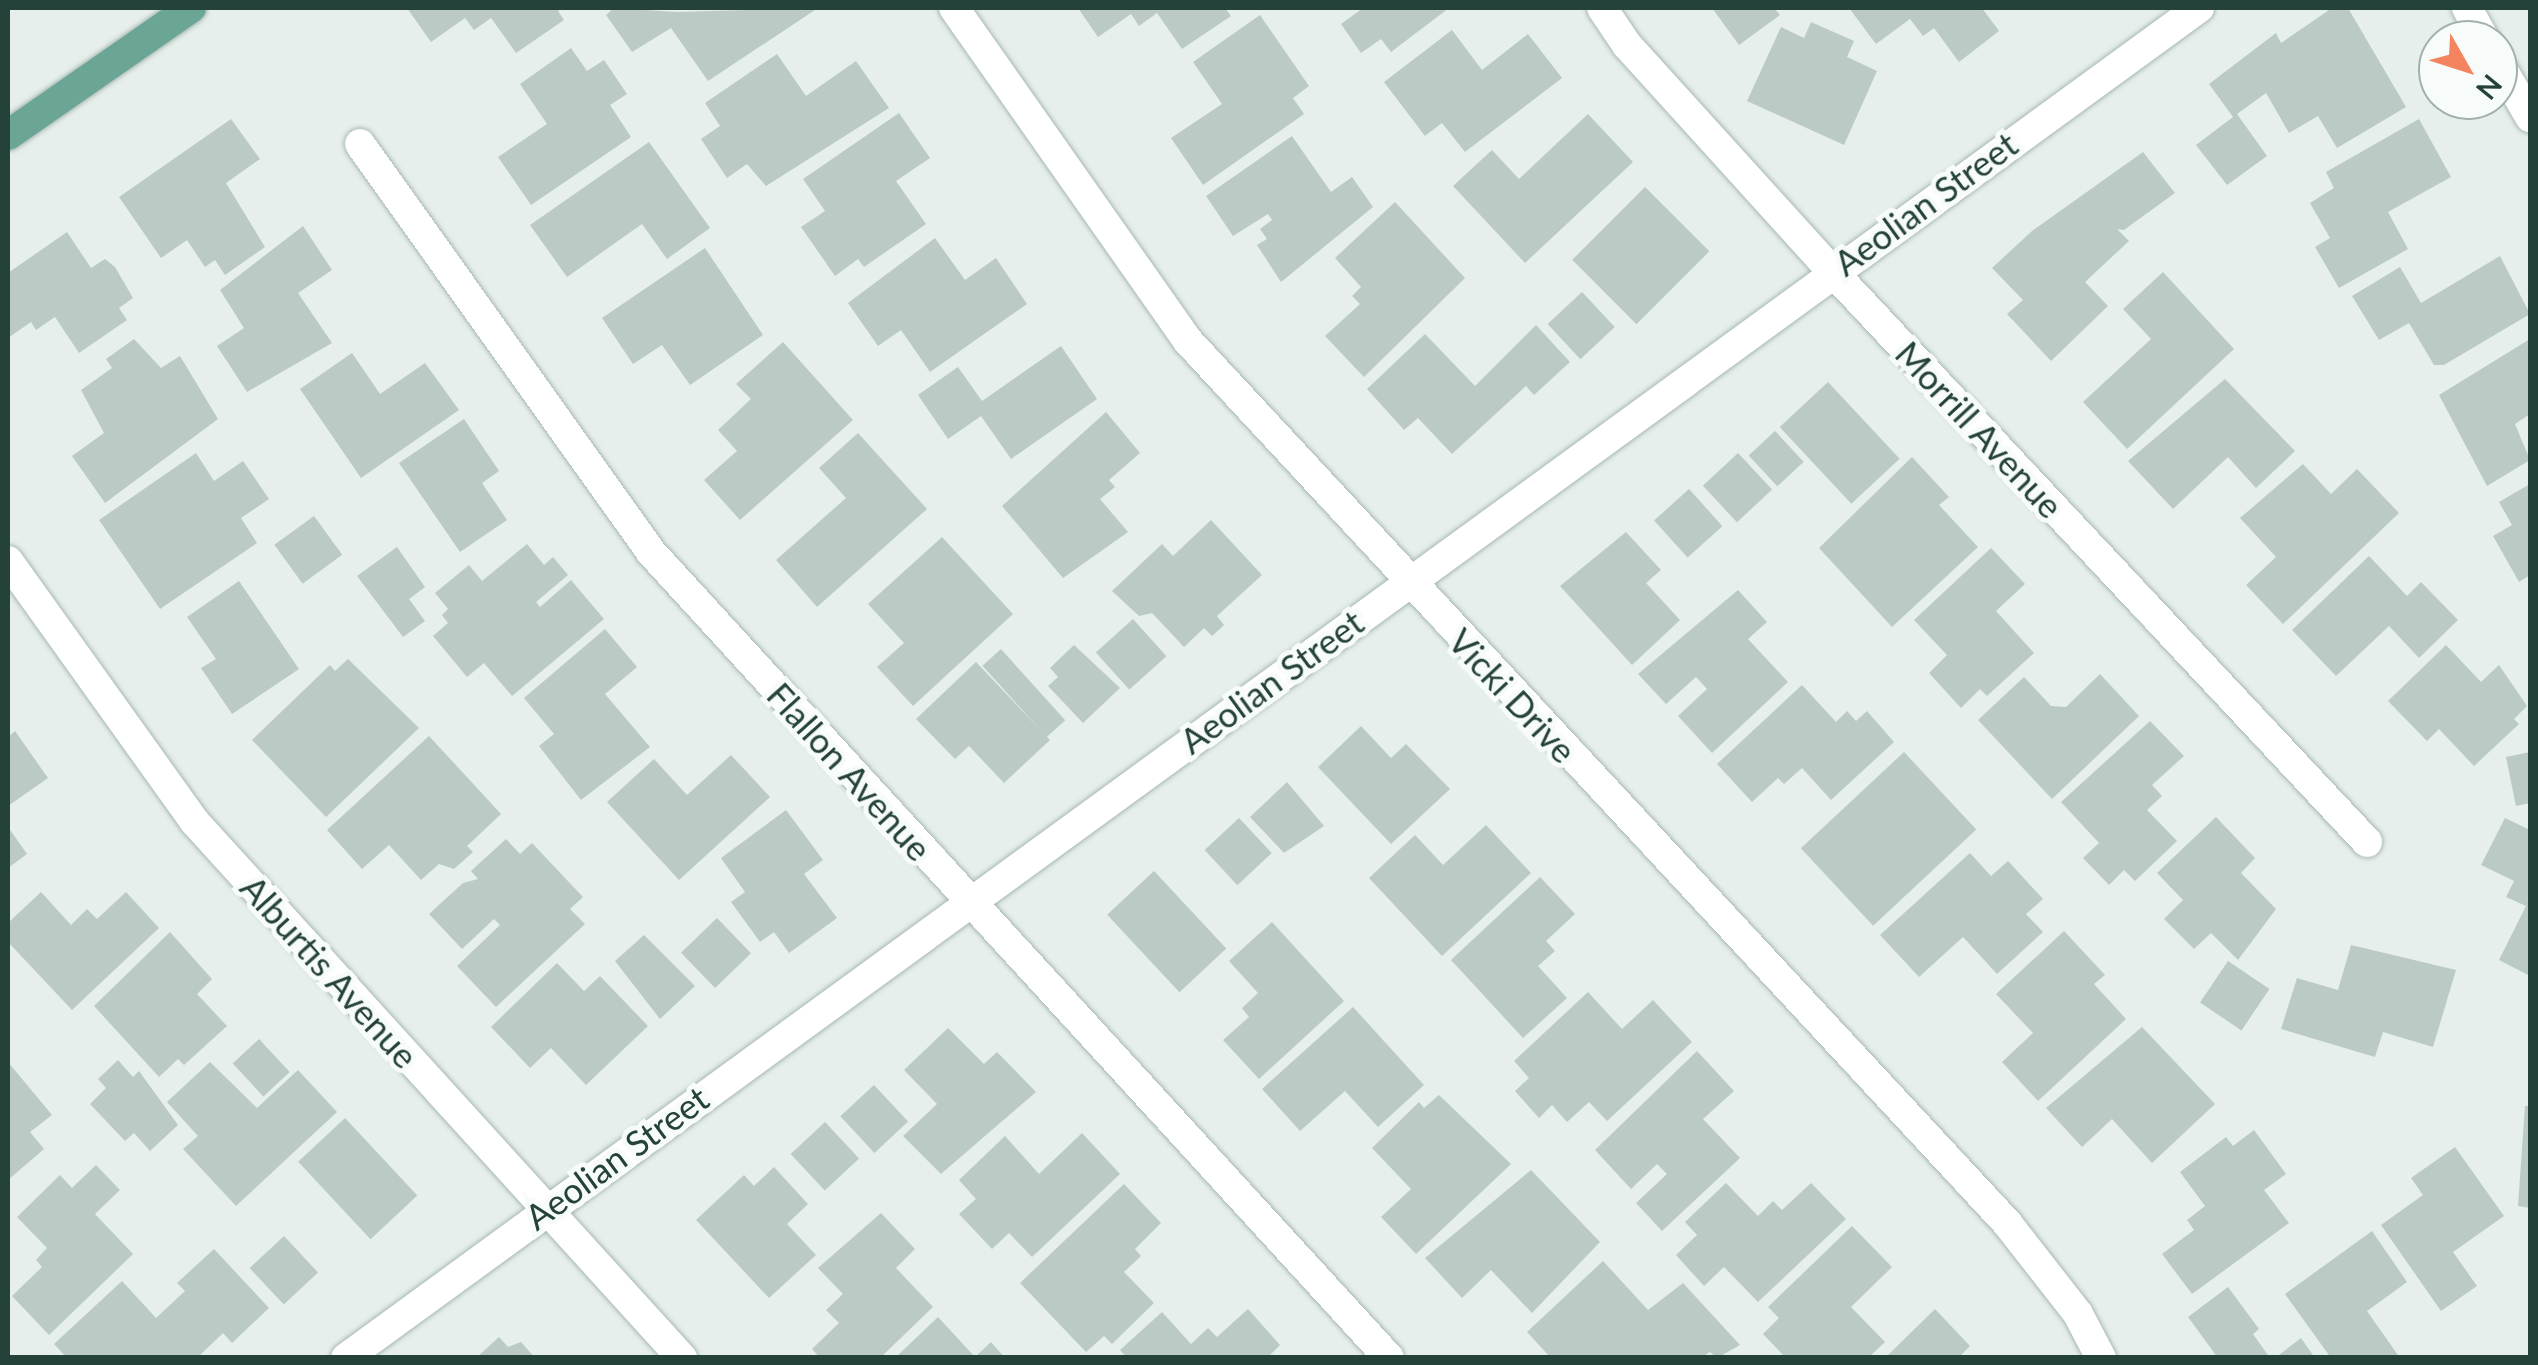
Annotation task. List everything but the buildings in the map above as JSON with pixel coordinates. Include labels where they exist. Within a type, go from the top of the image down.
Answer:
[{"type":"main road","points":[[8,136],[191,8]]},
{"type":"street","name":"Vicki Drive","points":[[954,8],[1188,341],[1408,584],[2007,1222],[2078,1314],[2101,1358]]},
{"type":"street","name":"Morrill Avenue","points":[[1602,8],[1628,45],[1831,270],[2367,842]]},
{"type":"street","name":"Aeolian Street","points":[[346,1358],[966,900],[1408,584],[1831,270],[2199,8]]},
{"type":"street","name":"Flallon Avenue","points":[[360,144],[650,552],[966,900],[1012,941],[1389,1358]]},
{"type":"street","name":"Alburtis Avenue","points":[[8,561],[194,821],[682,1358]]}]
